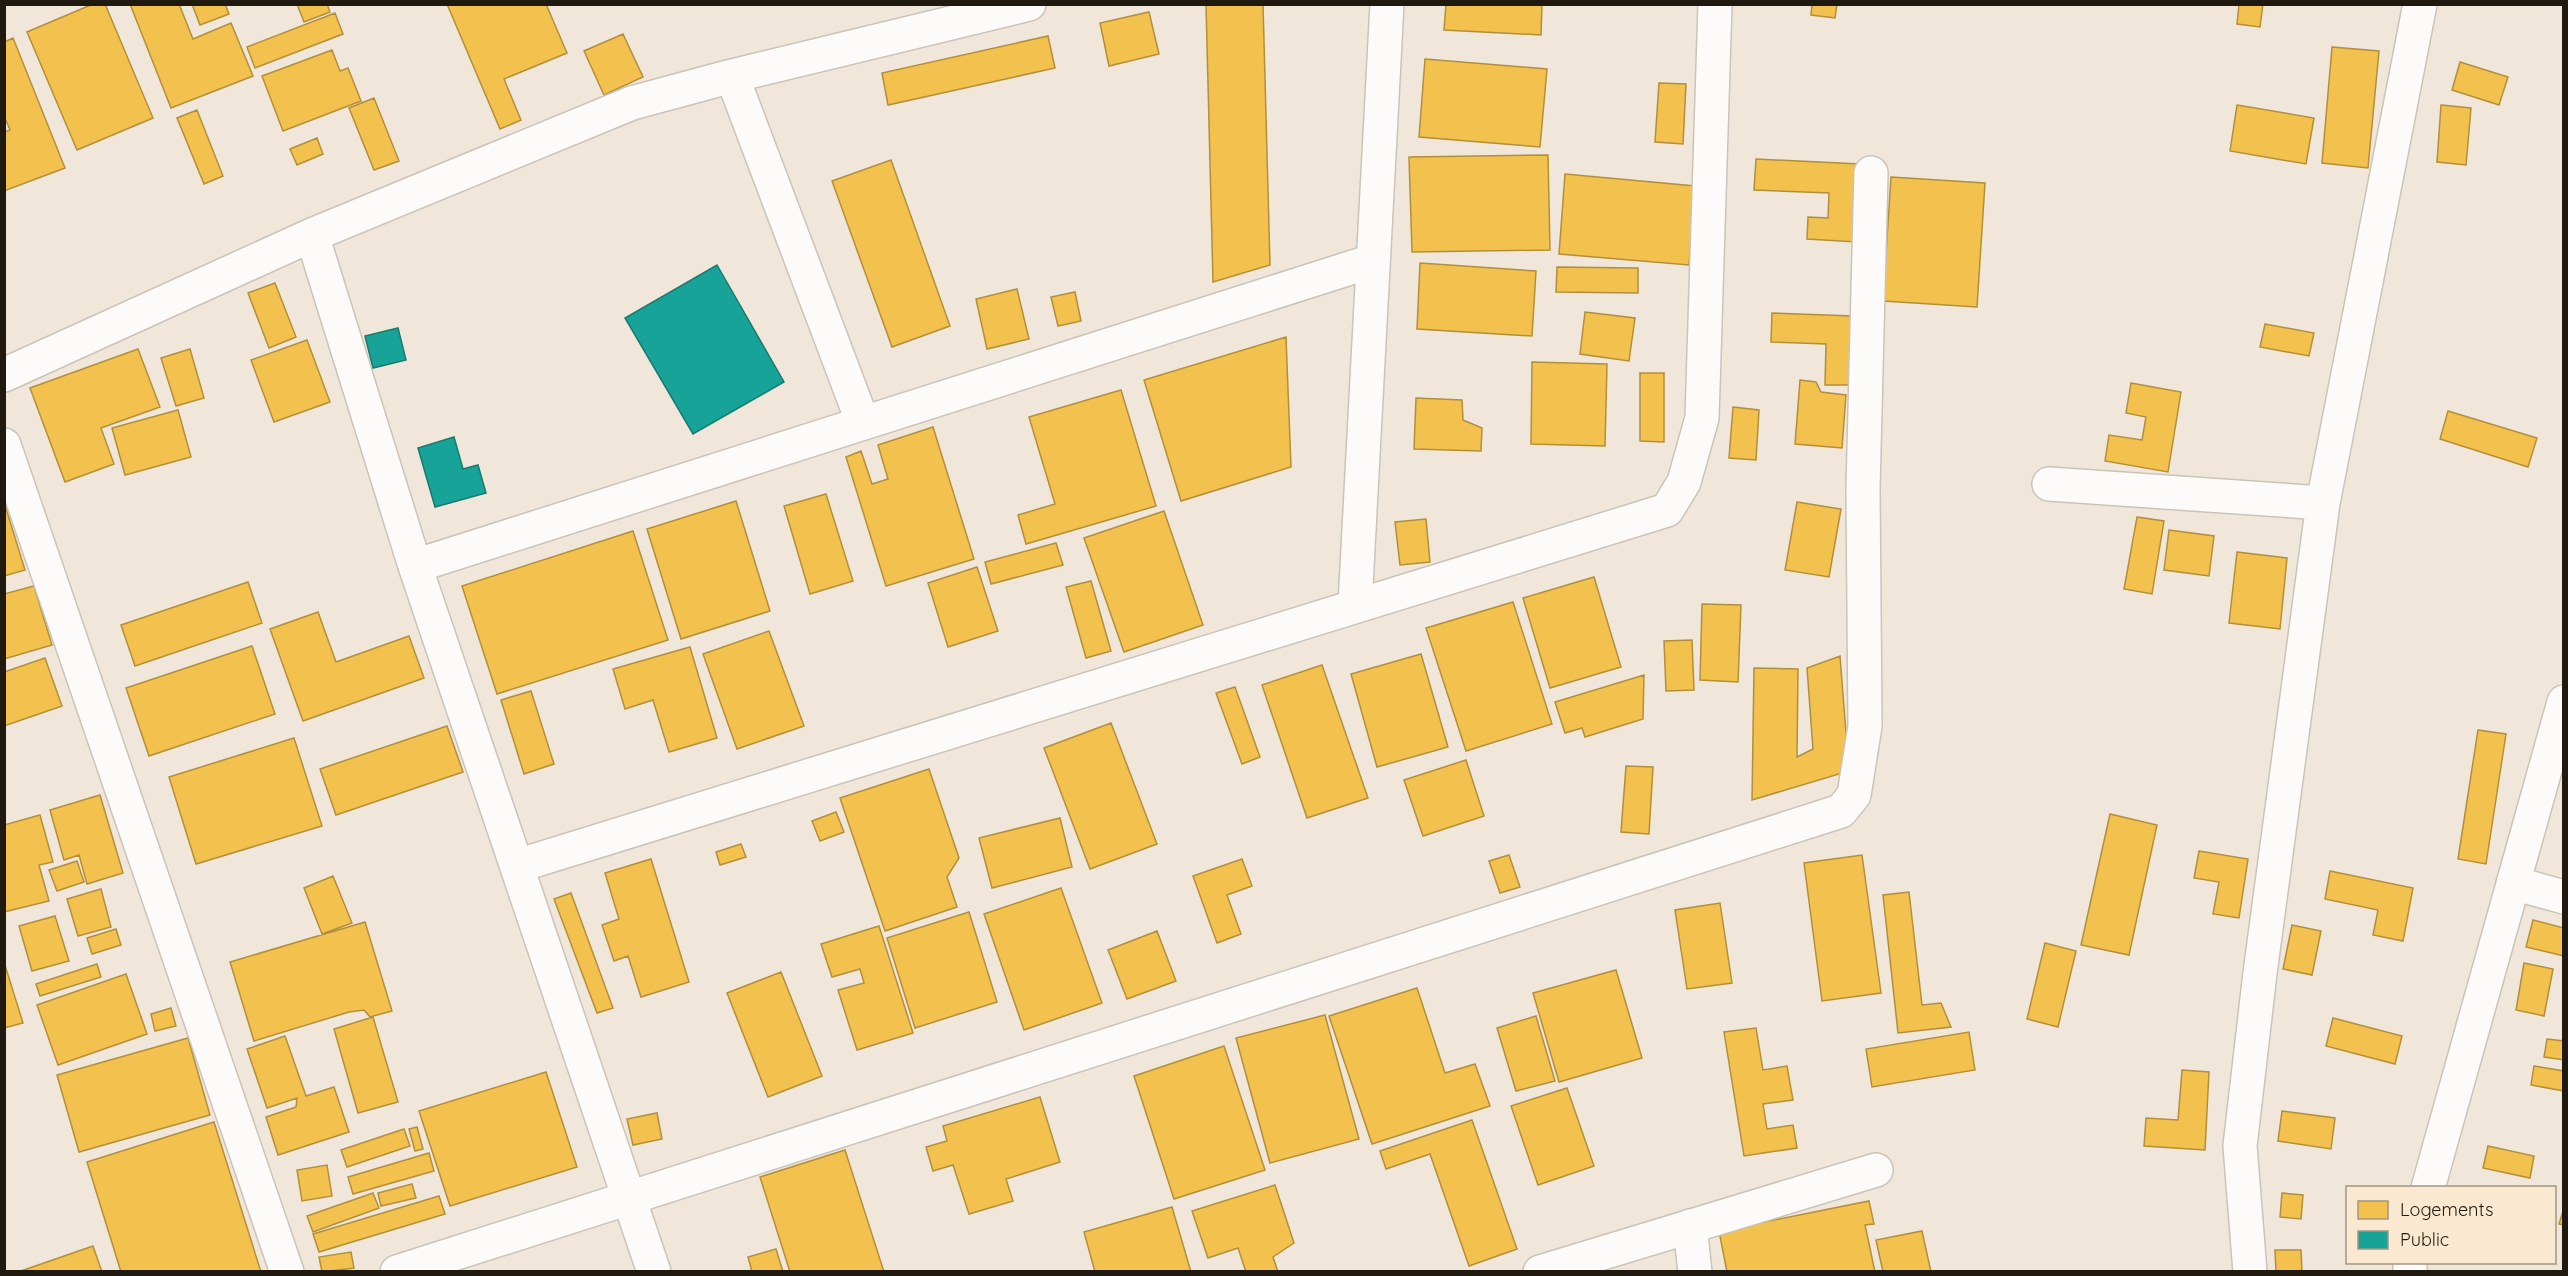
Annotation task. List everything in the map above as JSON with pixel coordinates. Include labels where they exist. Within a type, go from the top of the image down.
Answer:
[{"type":"street","points":[[4,375],[312,235],[632,103],[732,75],[1029,4]]},
{"type":"street","points":[[1355,605],[1387,4]]},
{"type":"street","points":[[517,866],[1667,510],[1684,482],[1702,418],[1715,4]]},
{"type":"street","points":[[2250,1272],[2240,1146],[2260,973],[2323,503],[2420,4]]},
{"type":"street","points":[[732,75],[863,423]]},
{"type":"street","points":[[397,1272],[1841,811],[1854,795],[1865,726],[1863,489],[1871,173]]},
{"type":"street","points":[[312,235],[415,566],[654,1272]]},
{"type":"street","points":[[415,566],[1372,261]]},
{"type":"street","points":[[4,446],[287,1272]]},
{"type":"street","points":[[2049,484],[2323,503]]},
{"type":"street","points":[[2429,1186],[2564,702]]},
{"type":"street","points":[[2513,883],[2564,897]]},
{"type":"street","points":[[1540,1272],[1876,1170]]},
{"type":"street","points":[[1690,1226],[1695,1272]]},
{"type":"building: Logements","points":[[93,4],[105,4],[153,118],[77,150],[27,32]]},
{"type":"building: Logements","points":[[130,4],[179,4],[193,39],[231,23],[253,76],[171,108]]},
{"type":"building: Logements","points":[[192,4],[225,4],[229,14],[200,25]]},
{"type":"building: Logements","points":[[297,4],[327,4],[330,12],[304,22]]},
{"type":"building: Logements","points":[[447,4],[546,4],[567,53],[504,79],[521,120],[500,129]]},
{"type":"building: Logements","points":[[1263,4],[1270,265],[1213,282],[1206,5]]},
{"type":"building: Logements","points":[[1446,4],[1542,4],[1541,35],[1444,30]]},
{"type":"building: Logements","points":[[1812,4],[1837,4],[1835,18],[1811,15]]},
{"type":"building: Logements","points":[[2239,4],[2263,4],[2260,27],[2237,24]]},
{"type":"building: Logements","points":[[1149,12],[1159,54],[1109,66],[1100,23]]},
{"type":"building: Logements","points":[[335,13],[343,34],[255,68],[247,47]]},
{"type":"building: Logements","points":[[623,34],[643,77],[604,95],[584,51]]},
{"type":"building: Logements","points":[[1048,36],[1055,68],[888,105],[882,73]]},
{"type":"building: Logements","points":[[13,38],[65,168],[4,191],[4,132],[10,130],[4,116],[4,42]]},
{"type":"building: Logements","points":[[2332,47],[2379,51],[2368,168],[2322,163]]},
{"type":"building: Logements","points":[[332,50],[340,71],[348,68],[361,101],[283,131],[262,76]]},
{"type":"building: Logements","points":[[1425,59],[1547,69],[1540,147],[1419,137]]},
{"type":"building: Logements","points":[[2460,62],[2508,77],[2499,105],[2452,90]]},
{"type":"building: Logements","points":[[1659,83],[1686,84],[1683,144],[1655,142]]},
{"type":"building: Logements","points":[[374,98],[399,161],[374,170],[349,108]]},
{"type":"building: Logements","points":[[2237,105],[2314,118],[2306,164],[2230,151]]},
{"type":"building: Logements","points":[[2441,105],[2471,108],[2466,165],[2437,162]]},
{"type":"building: Logements","points":[[197,110],[223,176],[204,184],[177,118]]},
{"type":"building: Logements","points":[[317,138],[323,154],[297,165],[290,149]]},
{"type":"building: Logements","points":[[1548,155],[1550,250],[1412,252],[1409,157]]},
{"type":"building: Logements","points":[[1756,159],[1860,164],[1857,242],[1807,239],[1808,217],[1828,218],[1829,193],[1754,190]]},
{"type":"building: Logements","points":[[891,160],[950,326],[892,347],[832,181]]},
{"type":"building: Logements","points":[[1565,174],[1695,186],[1689,265],[1559,254]]},
{"type":"building: Logements","points":[[1891,177],[1985,183],[1977,307],[1883,301]]},
{"type":"building: Logements","points":[[1420,263],[1536,271],[1532,336],[1417,329]]},
{"type":"building: Logements","points":[[1557,267],[1638,268],[1638,293],[1556,292]]},
{"type":"building: Logements","points":[[275,283],[296,337],[269,348],[248,293]]},
{"type":"building: Logements","points":[[1017,289],[1029,339],[987,349],[976,299]]},
{"type":"building: Logements","points":[[1075,292],[1081,321],[1058,326],[1051,297]]},
{"type":"building: Logements","points":[[1585,312],[1635,318],[1629,361],[1580,354]]},
{"type":"building: Logements","points":[[1772,313],[1853,316],[1852,385],[1825,385],[1826,344],[1771,342]]},
{"type":"building: Logements","points":[[2265,324],[2314,333],[2309,356],[2260,347]]},
{"type":"building: Logements","points":[[1286,337],[1291,467],[1181,501],[1144,380]]},
{"type":"building: Logements","points":[[307,340],[330,402],[274,422],[251,360]]},
{"type":"building: Logements","points":[[138,349],[160,407],[101,428],[114,464],[65,482],[30,388]]},
{"type":"building: Logements","points":[[190,349],[204,398],[176,406],[161,358]]},
{"type":"building: Logements","points":[[1532,362],[1607,364],[1605,446],[1531,444]]},
{"type":"building: Logements","points":[[1640,373],[1664,373],[1664,442],[1640,441]]},
{"type":"building: Logements","points":[[1800,380],[1816,382],[1821,392],[1846,395],[1842,448],[1795,444]]},
{"type":"building: Logements","points":[[2131,383],[2181,392],[2168,472],[2105,461],[2109,435],[2142,440],[2146,417],[2126,413]]},
{"type":"building: Logements","points":[[1121,390],[1156,506],[1026,544],[1018,515],[1055,504],[1029,417]]},
{"type":"building: Logements","points":[[1416,398],[1462,400],[1463,420],[1482,428],[1481,451],[1414,449]]},
{"type":"building: Logements","points":[[1733,407],[1759,410],[1756,460],[1729,458]]},
{"type":"building: Logements","points":[[178,410],[191,457],[125,475],[112,428]]},
{"type":"building: Logements","points":[[2448,411],[2537,438],[2528,467],[2440,439]]},
{"type":"building: Logements","points":[[933,427],[974,559],[886,586],[846,457],[861,451],[872,484],[888,479],[878,445]]},
{"type":"building: Logements","points":[[826,494],[853,581],[810,594],[784,506]]},
{"type":"building: Logements","points":[[736,501],[770,611],[681,639],[647,529]]},
{"type":"building: Logements","points":[[4,502],[25,570],[4,576]]},
{"type":"building: Logements","points":[[1797,502],[1841,509],[1829,577],[1785,570]]},
{"type":"building: Logements","points":[[1164,511],[1203,625],[1124,652],[1084,538]]},
{"type":"building: Logements","points":[[2137,517],[2164,521],[2152,594],[2124,589]]},
{"type":"building: Logements","points":[[1426,519],[1430,562],[1400,565],[1395,522]]},
{"type":"building: Logements","points":[[2169,530],[2214,536],[2209,576],[2164,570]]},
{"type":"building: Logements","points":[[633,531],[668,640],[497,694],[462,586]]},
{"type":"building: Logements","points":[[1056,543],[1063,565],[991,584],[985,562]]},
{"type":"building: Logements","points":[[2237,552],[2287,558],[2280,629],[2229,623]]},
{"type":"building: Logements","points":[[977,567],[998,631],[948,647],[928,583]]},
{"type":"building: Logements","points":[[1594,577],[1621,667],[1550,688],[1523,598]]},
{"type":"building: Logements","points":[[1091,581],[1111,651],[1086,658],[1066,587]]},
{"type":"building: Logements","points":[[248,582],[262,623],[135,666],[121,625]]},
{"type":"building: Logements","points":[[34,586],[52,645],[4,659],[4,594]]},
{"type":"building: Logements","points":[[1513,602],[1552,724],[1466,751],[1426,628]]},
{"type":"building: Logements","points":[[1702,604],[1741,605],[1738,682],[1700,680]]},
{"type":"building: Logements","points":[[318,612],[336,662],[409,636],[424,678],[303,721],[270,629]]},
{"type":"building: Logements","points":[[769,631],[804,726],[737,749],[703,654]]},
{"type":"building: Logements","points":[[1692,640],[1694,690],[1666,691],[1664,641]]},
{"type":"building: Logements","points":[[252,646],[275,714],[149,756],[126,688]]},
{"type":"building: Logements","points":[[690,647],[717,738],[669,752],[653,700],[625,709],[613,669]]},
{"type":"building: Logements","points":[[1421,654],[1448,747],[1377,767],[1351,674]]},
{"type":"building: Logements","points":[[1840,656],[1849,771],[1752,800],[1754,668],[1798,669],[1797,757],[1813,749],[1807,668]]},
{"type":"building: Logements","points":[[45,658],[62,706],[4,726],[4,672]]},
{"type":"building: Logements","points":[[1322,665],[1368,798],[1307,818],[1262,685]]},
{"type":"building: Logements","points":[[1644,675],[1643,719],[1585,737],[1582,728],[1565,733],[1555,702]]},
{"type":"building: Logements","points":[[1235,687],[1260,757],[1242,764],[1216,693]]},
{"type":"building: Logements","points":[[531,691],[554,764],[524,774],[501,700]]},
{"type":"building: Logements","points":[[1111,723],[1157,844],[1090,869],[1044,748]]},
{"type":"building: Logements","points":[[447,726],[463,772],[336,815],[320,769]]},
{"type":"building: Logements","points":[[2478,730],[2506,734],[2486,864],[2458,859]]},
{"type":"building: Logements","points":[[294,738],[322,826],[196,864],[169,777]]},
{"type":"building: Logements","points":[[1466,760],[1484,816],[1423,836],[1404,780]]},
{"type":"building: Logements","points":[[1626,766],[1653,767],[1649,834],[1621,832]]},
{"type":"building: Logements","points":[[929,769],[959,858],[947,877],[957,907],[885,931],[840,798]]},
{"type":"building: Logements","points":[[100,795],[123,873],[87,884],[79,855],[64,860],[50,810]]},
{"type":"building: Logements","points":[[836,812],[844,832],[820,841],[812,821]]},
{"type":"building: Logements","points":[[2110,814],[2157,825],[2129,955],[2081,945]]},
{"type":"building: Logements","points":[[40,815],[53,862],[39,865],[49,901],[4,912],[4,825]]},
{"type":"building: Logements","points":[[1060,818],[1072,867],[992,888],[979,838]]},
{"type":"building: Logements","points":[[741,844],[746,857],[720,865],[716,852]]},
{"type":"building: Logements","points":[[2199,851],[2248,859],[2239,918],[2213,914],[2219,882],[2194,878]]},
{"type":"building: Logements","points":[[1509,855],[1520,887],[1500,893],[1489,861]]},
{"type":"building: Logements","points":[[1862,855],[1881,993],[1822,1001],[1804,863]]},
{"type":"building: Logements","points":[[651,859],[689,982],[641,997],[628,956],[614,961],[602,925],[619,919],[605,873]]},
{"type":"building: Logements","points":[[1242,859],[1252,886],[1227,895],[1241,934],[1217,943],[1193,876]]},
{"type":"building: Logements","points":[[77,861],[84,882],[57,891],[49,870]]},
{"type":"building: Logements","points":[[2330,871],[2413,888],[2403,941],[2373,935],[2378,910],[2325,899]]},
{"type":"building: Logements","points":[[333,876],[352,923],[322,934],[304,888]]},
{"type":"building: Logements","points":[[1061,888],[1102,1003],[1024,1030],[984,914]]},
{"type":"building: Logements","points":[[101,889],[111,927],[78,936],[67,899]]},
{"type":"building: Logements","points":[[1909,892],[1922,1005],[1941,1003],[1951,1027],[1898,1033],[1883,895]]},
{"type":"building: Logements","points":[[571,893],[613,1008],[597,1013],[554,899]]},
{"type":"building: Logements","points":[[1720,903],[1732,983],[1687,989],[1675,910]]},
{"type":"building: Logements","points":[[969,912],[997,1002],[915,1028],[887,938]]},
{"type":"building: Logements","points":[[55,916],[69,961],[32,971],[19,926]]},
{"type":"building: Logements","points":[[2533,920],[2564,928],[2564,956],[2526,947]]},
{"type":"building: Logements","points":[[365,922],[392,1011],[370,1017],[364,1010],[349,1012],[254,1041],[230,962]]},
{"type":"building: Logements","points":[[2292,925],[2321,931],[2312,975],[2283,969]]},
{"type":"building: Logements","points":[[879,926],[913,1033],[857,1050],[838,990],[864,983],[860,969],[832,977],[821,944]]},
{"type":"building: Logements","points":[[116,929],[121,945],[92,954],[87,938]]},
{"type":"building: Logements","points":[[1157,931],[1176,981],[1127,999],[1108,950]]},
{"type":"building: Logements","points":[[2045,943],[2076,951],[2058,1027],[2027,1019]]},
{"type":"building: Logements","points":[[4,962],[23,1023],[4,1028]]},
{"type":"building: Logements","points":[[2524,963],[2553,969],[2544,1016],[2516,1010]]},
{"type":"building: Logements","points":[[97,964],[101,977],[40,996],[36,984]]},
{"type":"building: Logements","points":[[1616,970],[1642,1058],[1559,1082],[1533,993]]},
{"type":"building: Logements","points":[[781,972],[822,1076],[768,1097],[727,993]]},
{"type":"building: Logements","points":[[126,974],[147,1034],[58,1065],[37,1005]]},
{"type":"building: Logements","points":[[1417,988],[1445,1073],[1475,1064],[1490,1106],[1372,1144],[1329,1016]]},
{"type":"building: Logements","points":[[171,1008],[176,1026],[155,1031],[151,1014]]},
{"type":"building: Logements","points":[[1325,1015],[1359,1139],[1270,1163],[1236,1038]]},
{"type":"building: Logements","points":[[1536,1016],[1555,1081],[1516,1091],[1497,1028]]},
{"type":"building: Logements","points":[[373,1017],[398,1102],[358,1113],[334,1029]]},
{"type":"building: Logements","points":[[2333,1018],[2402,1036],[2395,1064],[2326,1046]]},
{"type":"building: Logements","points":[[1756,1028],[1763,1070],[1787,1066],[1793,1100],[1763,1104],[1767,1129],[1793,1125],[1797,1148],[1744,1156],[1724,1032]]},
{"type":"building: Logements","points":[[1969,1032],[1975,1070],[1872,1087],[1866,1049]]},
{"type":"building: Logements","points":[[285,1036],[306,1096],[334,1087],[349,1132],[278,1155],[266,1117],[296,1107],[297,1098],[267,1108],[247,1049]]},
{"type":"building: Logements","points":[[188,1038],[210,1115],[79,1152],[57,1075]]},
{"type":"building: Logements","points":[[2547,1039],[2564,1041],[2564,1060],[2544,1057]]},
{"type":"building: Logements","points":[[1224,1046],[1265,1170],[1174,1199],[1134,1076]]},
{"type":"building: Logements","points":[[2534,1066],[2564,1071],[2564,1091],[2531,1085]]},
{"type":"building: Logements","points":[[2182,1070],[2209,1072],[2205,1150],[2144,1146],[2146,1118],[2178,1120]]},
{"type":"building: Logements","points":[[546,1072],[577,1167],[450,1206],[419,1111]]},
{"type":"building: Logements","points":[[1567,1088],[1594,1166],[1538,1185],[1511,1106]]},
{"type":"building: Logements","points":[[1040,1097],[1060,1162],[1006,1179],[1013,1201],[969,1214],[953,1165],[933,1171],[926,1147],[947,1141],[943,1126]]},
{"type":"building: Logements","points":[[2282,1111],[2335,1118],[2331,1149],[2278,1141]]},
{"type":"building: Logements","points":[[657,1113],[662,1139],[633,1145],[627,1119]]},
{"type":"building: Logements","points":[[1472,1120],[1517,1249],[1469,1266],[1430,1154],[1386,1169],[1380,1151]]},
{"type":"building: Logements","points":[[214,1122],[261,1272],[121,1272],[87,1162]]},
{"type":"building: Logements","points":[[417,1127],[423,1149],[415,1151],[409,1129]]},
{"type":"building: Logements","points":[[404,1129],[410,1146],[347,1167],[341,1150]]},
{"type":"building: Logements","points":[[2488,1146],[2534,1156],[2530,1178],[2483,1168]]},
{"type":"building: Logements","points":[[845,1150],[884,1272],[790,1272],[760,1177]]},
{"type":"building: Logements","points":[[429,1153],[434,1171],[353,1194],[348,1177]]},
{"type":"building: Logements","points":[[327,1165],[332,1196],[302,1201],[297,1170]]},
{"type":"building: Logements","points":[[412,1184],[416,1198],[381,1206],[378,1193]]},
{"type":"building: Logements","points":[[1275,1185],[1294,1243],[1273,1257],[1278,1272],[1246,1272],[1238,1248],[1208,1258],[1192,1211]]},
{"type":"building: Logements","points":[[373,1193],[379,1208],[313,1232],[307,1216]]},
{"type":"building: Logements","points":[[2282,1193],[2303,1195],[2301,1219],[2280,1217]]},
{"type":"building: Logements","points":[[439,1196],[445,1214],[319,1252],[313,1234]]},
{"type":"building: Logements","points":[[1869,1201],[1874,1224],[1865,1225],[1875,1272],[1727,1272],[1719,1231]]},
{"type":"building: Logements","points":[[1172,1207],[1191,1272],[1095,1272],[1084,1232]]},
{"type":"building: Logements","points":[[2564,1208],[2564,1225],[2559,1224]]},
{"type":"building: Logements","points":[[1922,1231],[1931,1272],[1883,1272],[1876,1240]]},
{"type":"building: Logements","points":[[93,1246],[102,1272],[18,1272]]},
{"type":"building: Logements","points":[[776,1249],[783,1272],[752,1272],[748,1257]]},
{"type":"building: Logements","points":[[2275,1250],[2301,1250],[2302,1272],[2276,1272]]},
{"type":"building: Logements","points":[[351,1252],[354,1268],[322,1272],[319,1257]]},
{"type":"building: Public","points":[[717,265],[784,382],[693,434],[625,318]]},
{"type":"building: Public","points":[[398,328],[406,360],[373,368],[365,336]]},
{"type":"building: Public","points":[[454,437],[463,469],[478,465],[486,493],[435,507],[418,448]]}]
